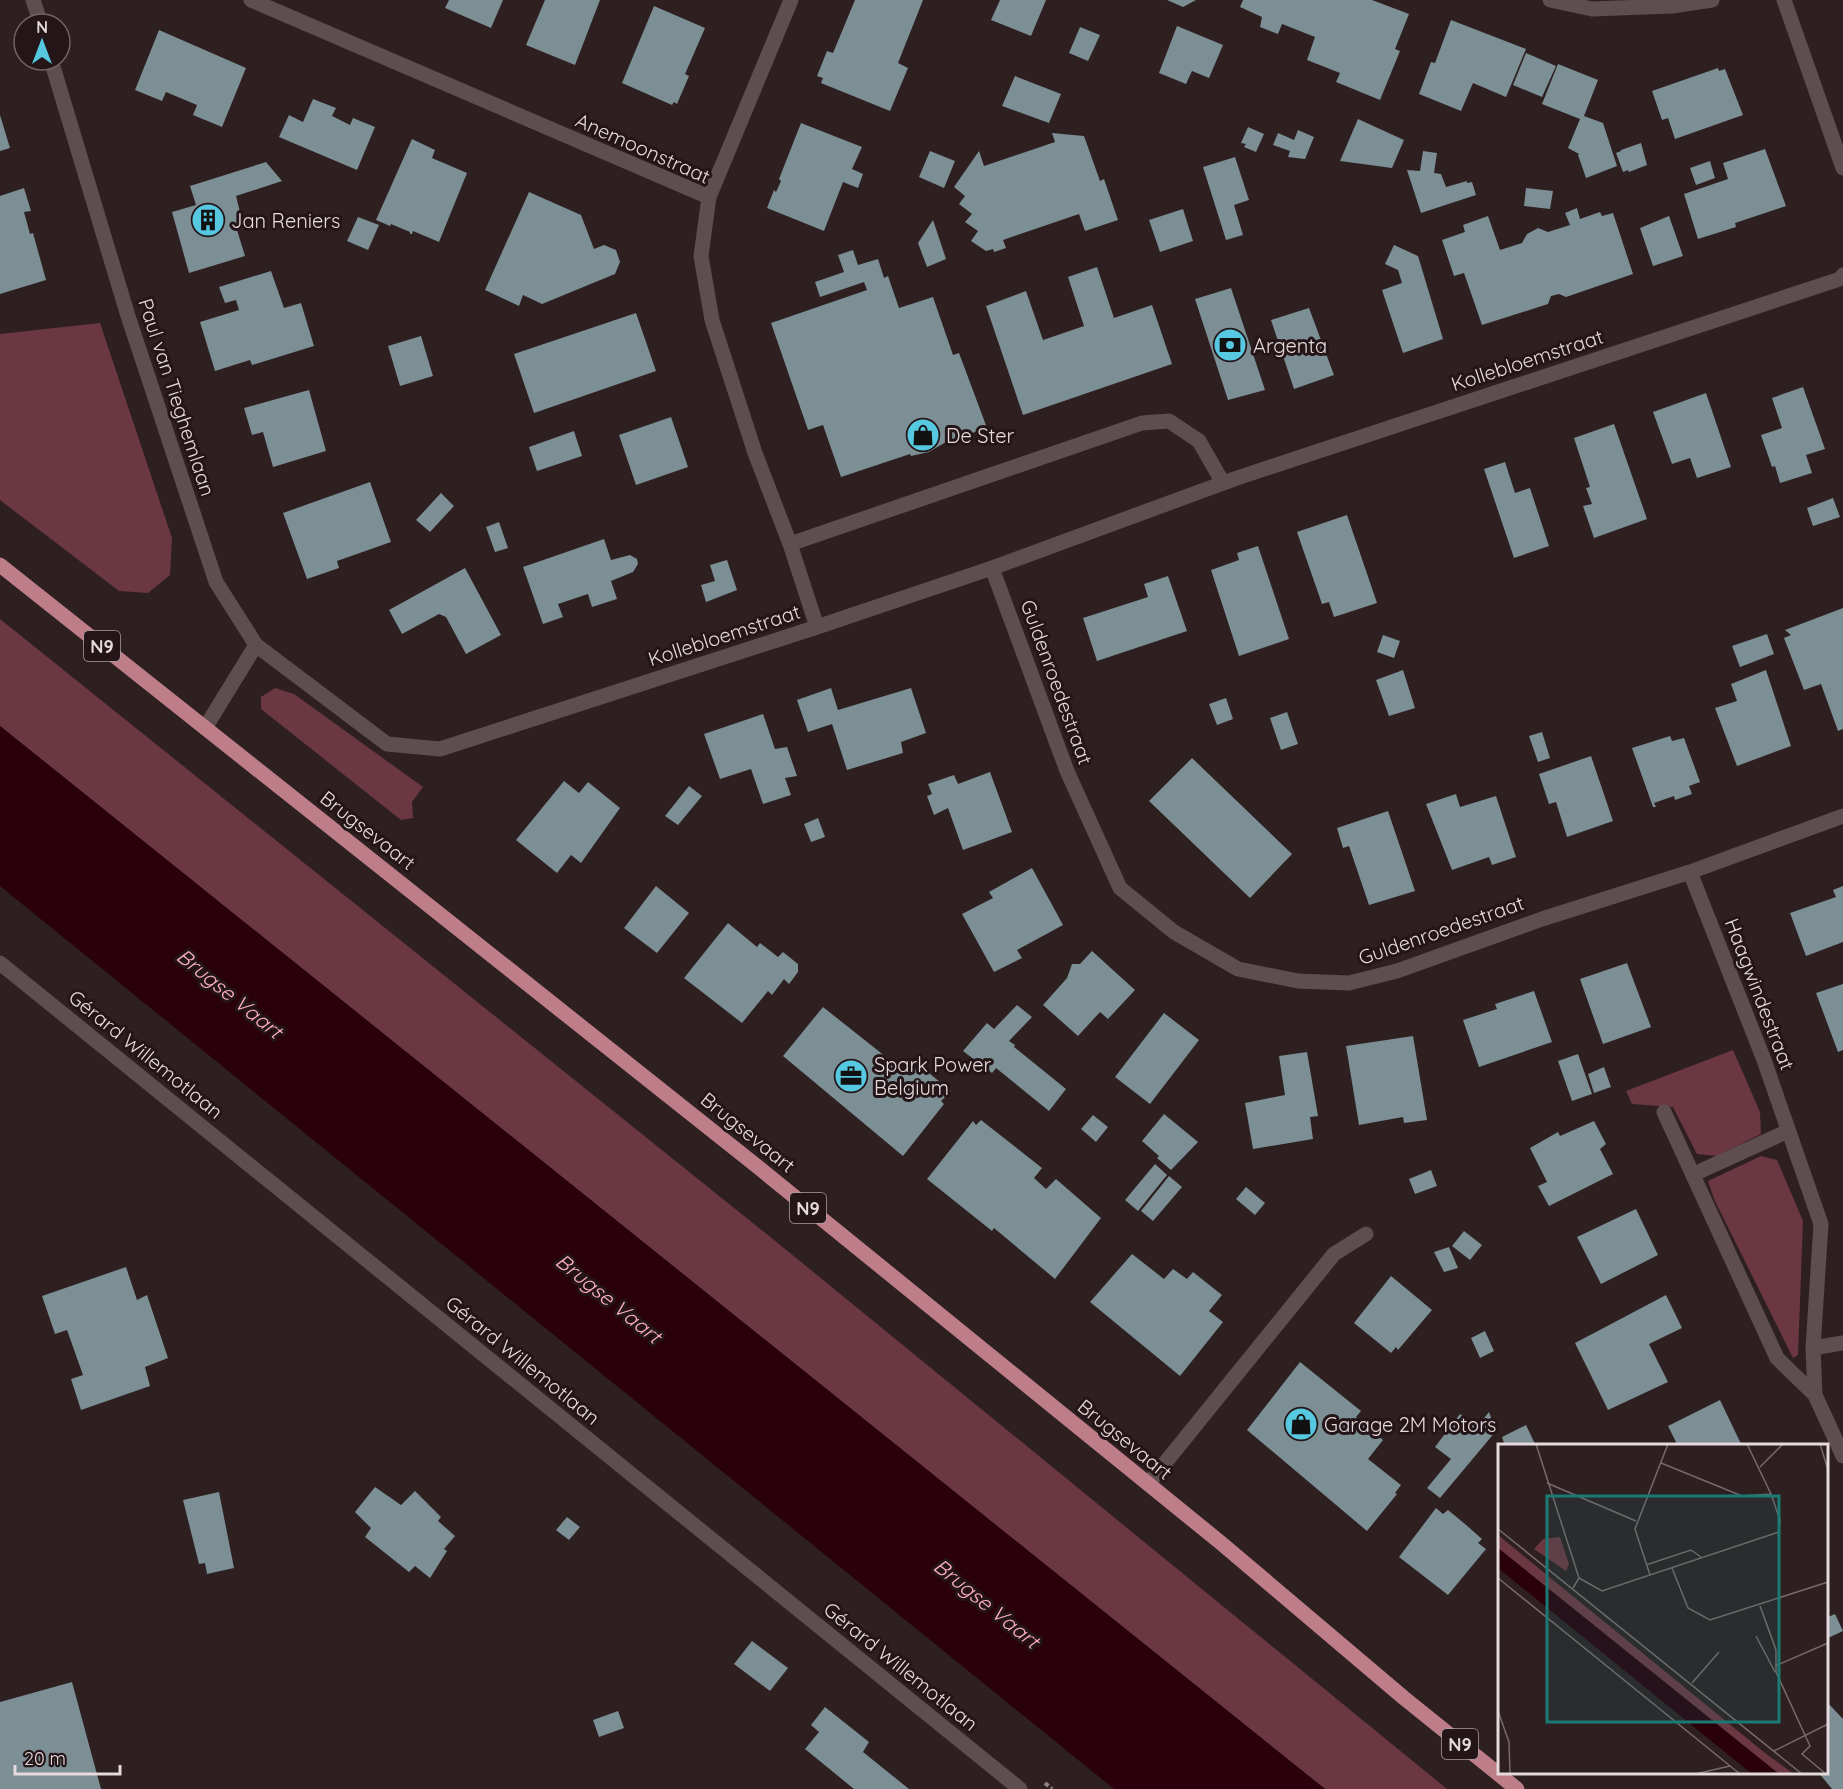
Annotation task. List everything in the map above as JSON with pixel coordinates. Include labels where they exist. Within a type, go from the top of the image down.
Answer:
[{"type":"main road","name":"Brugsevaart","points":[[0,565],[758,1167],[1148,1484],[1498,1773]]},
{"type":"main road","name":"Brugsevaart","points":[[1499,1774],[1517,1789]]},
{"type":"street","name":"Anemoonstraat","points":[[251,0],[709,197],[701,256],[712,320],[755,453],[790,544],[817,627]]},
{"type":"street","points":[[709,197],[791,0]]},
{"type":"street","points":[[1550,0],[1592,9],[1672,6],[1712,0]]},
{"type":"street","points":[[1784,0],[1843,168]]},
{"type":"street","name":"Paul van Tieghemlaan","points":[[55,72],[128,316],[216,582],[256,645]]},
{"type":"street","name":"Kollebloemstraat","points":[[256,645],[387,744],[440,749],[992,568],[1223,483],[1840,279],[1843,275]]},
{"type":"street","points":[[790,544],[1142,423],[1170,421],[1199,441],[1223,483]]},
{"type":"street","name":"Guldenroedestraat","points":[[992,568],[1067,771],[1120,888],[1174,932],[1238,969],[1298,981],[1350,983],[1396,971],[1542,919],[1690,872],[1843,816]]},
{"type":"street","points":[[205,728],[256,645]]},
{"type":"street","name":"Haagwindestraat","points":[[1690,872],[1764,1060],[1821,1224],[1813,1348],[1815,1395]]},
{"type":"street","name":"Gérard Willemotlaan","points":[[0,963],[1020,1789]]},
{"type":"street","name":"Haagwindestraat","points":[[1664,1112],[1777,1358],[1815,1395],[1843,1456]]},
{"type":"street","points":[[1694,1174],[1788,1131]]},
{"type":"street","points":[[1148,1484],[1334,1254],[1366,1234]]},
{"type":"street","points":[[1813,1348],[1843,1343]]},
{"type":"shaded area","points":[[100,323],[172,538],[170,575],[148,593],[119,591],[0,500],[0,334]]},
{"type":"shaded area","points":[[0,619],[779,1244],[1447,1789],[1325,1789],[0,726]]},
{"type":"shaded area","points":[[275,688],[294,694],[423,787],[412,802],[413,818],[401,820],[261,709],[261,697]]},
{"type":"shaded area","points":[[1733,1050],[1760,1112],[1761,1134],[1717,1156],[1697,1154],[1673,1107],[1632,1104],[1626,1091]]},
{"type":"shaded area","points":[[1761,1156],[1777,1160],[1803,1221],[1798,1355],[1793,1358],[1714,1199],[1708,1181]]},
{"type":"water","name":"Brugse Vaart","points":[[0,726],[1325,1789],[1114,1789],[0,886]]},
{"type":"building","points":[[449,0],[503,0],[491,28],[445,8]]},
{"type":"building","points":[[545,0],[600,0],[575,65],[526,45]]},
{"type":"building","points":[[855,0],[923,0],[898,63],[908,68],[890,111],[821,83],[823,78],[817,76],[827,51],[833,53]]},
{"type":"building","points":[[1000,0],[1046,0],[1031,36],[991,20]]},
{"type":"building","points":[[1167,0],[1196,0],[1183,7]]},
{"type":"building","points":[[1243,0],[1372,0],[1409,14],[1395,49],[1400,51],[1380,100],[1336,82],[1340,73],[1307,60],[1315,37],[1282,24],[1278,34],[1260,27],[1262,17],[1240,7]]},
{"type":"building","points":[[654,6],[705,28],[685,74],[689,76],[677,104],[674,102],[672,105],[622,83]]},
{"type":"building","points":[[1451,20],[1526,49],[1506,97],[1473,83],[1461,111],[1419,94],[1431,62],[1435,63]]},
{"type":"building","points":[[1177,26],[1223,45],[1209,78],[1192,71],[1186,84],[1159,73]]},
{"type":"building","points":[[1080,27],[1100,35],[1088,61],[1069,53]]},
{"type":"building","points":[[159,30],[246,68],[222,127],[193,115],[197,105],[166,92],[162,101],[135,90]]},
{"type":"building","points":[[1526,53],[1556,66],[1542,97],[1513,85]]},
{"type":"building","points":[[1558,64],[1598,80],[1584,116],[1603,123],[1617,166],[1586,178],[1579,154],[1568,148],[1580,119],[1542,104]]},
{"type":"building","points":[[1718,68],[1719,71],[1725,69],[1743,115],[1675,139],[1668,118],[1662,120],[1652,91]]},
{"type":"building","points":[[1015,76],[1061,94],[1049,123],[1002,106]]},
{"type":"building","points":[[313,99],[336,108],[332,116],[350,125],[353,118],[375,127],[357,170],[279,137],[289,115],[303,122]]},
{"type":"building","points":[[0,115],[10,148],[0,151]]},
{"type":"building","points":[[1358,119],[1404,140],[1392,168],[1340,161]]},
{"type":"building","points":[[801,123],[862,147],[852,169],[863,174],[858,188],[843,182],[824,231],[767,208],[774,190],[776,192],[781,181],[779,179]]},
{"type":"building","points":[[1248,127],[1264,134],[1256,152],[1244,147],[1246,144],[1241,143]]},
{"type":"building","points":[[1298,130],[1314,137],[1305,159],[1288,157],[1290,151],[1273,145],[1278,133],[1294,140]]},
{"type":"building","points":[[1052,133],[1084,136],[1100,181],[1104,179],[1118,220],[1085,231],[1079,214],[1003,240],[1006,248],[994,252],[993,249],[986,251],[971,241],[978,231],[965,222],[972,214],[959,204],[965,196],[954,187],[979,151],[984,166],[1055,142]]},
{"type":"building","points":[[412,139],[435,150],[432,158],[467,173],[439,242],[413,231],[410,234],[391,224],[390,226],[376,220]]},
{"type":"building","points":[[1641,143],[1647,165],[1623,172],[1616,153]]},
{"type":"building","points":[[1765,149],[1786,206],[1735,223],[1736,227],[1698,239],[1684,194],[1728,179],[1723,163]]},
{"type":"building","points":[[930,151],[955,161],[944,188],[919,177]]},
{"type":"building","points":[[1423,151],[1437,153],[1434,173],[1441,174],[1446,187],[1467,181],[1467,183],[1472,182],[1476,195],[1421,213],[1407,170],[1420,171]]},
{"type":"building","points":[[1235,157],[1249,200],[1234,205],[1243,235],[1226,240],[1203,167]]},
{"type":"building","points":[[1710,161],[1715,178],[1696,185],[1690,168]]},
{"type":"building","name":"Jan Reniers","points":[[266,162],[282,181],[236,196],[244,228],[237,230],[245,256],[189,273],[172,212],[196,205],[190,186]]},
{"type":"building","points":[[24,188],[31,211],[24,212],[30,234],[33,233],[46,280],[0,294],[0,196]]},
{"type":"building","points":[[1526,188],[1553,191],[1550,209],[1524,206]]},
{"type":"building","points":[[529,192],[581,215],[594,249],[604,245],[616,250],[620,262],[615,274],[542,304],[523,295],[519,306],[485,290]]},
{"type":"building","points":[[1577,208],[1580,219],[1600,212],[1602,216],[1613,213],[1633,274],[1566,297],[1559,294],[1551,296],[1548,304],[1482,325],[1464,273],[1454,276],[1442,240],[1465,232],[1463,225],[1488,216],[1500,250],[1522,243],[1527,234],[1538,228],[1548,232],[1570,225],[1565,213]]},
{"type":"building","points":[[1183,209],[1193,241],[1160,252],[1149,220]]},
{"type":"building","points":[[1669,216],[1683,256],[1653,266],[1640,228]]},
{"type":"building","points":[[358,217],[379,225],[368,250],[347,241]]},
{"type":"building","points":[[933,220],[946,259],[927,267],[918,243]]},
{"type":"building","points":[[1394,245],[1418,256],[1443,339],[1403,353],[1382,290],[1402,283],[1398,270],[1385,264]]},
{"type":"building","points":[[853,250],[858,265],[878,259],[884,278],[888,276],[899,308],[933,297],[953,355],[959,353],[987,428],[946,442],[929,452],[911,456],[910,454],[841,477],[823,425],[808,430],[771,323],[867,290],[864,282],[820,297],[815,282],[844,272],[838,255]]},
{"type":"building","points":[[1097,267],[1114,318],[1152,305],[1172,364],[1023,415],[986,306],[1026,291],[1043,340],[1084,326],[1068,277]]},
{"type":"building","points":[[271,271],[284,308],[301,303],[314,346],[252,365],[250,360],[215,371],[200,322],[239,310],[236,300],[225,303],[219,287]]},
{"type":"building","name":"Argenta","points":[[1231,288],[1265,390],[1228,400],[1195,299]]},
{"type":"building","points":[[1309,308],[1334,375],[1294,389],[1271,320]]},
{"type":"building","points":[[636,313],[656,371],[534,413],[514,354]]},
{"type":"building","points":[[421,336],[433,376],[400,386],[388,346]]},
{"type":"building","points":[[1803,387],[1825,449],[1806,455],[1812,473],[1780,483],[1761,435],[1782,428],[1772,398]]},
{"type":"building","points":[[309,390],[326,451],[273,467],[263,432],[252,435],[244,408]]},
{"type":"building","points":[[1706,393],[1731,467],[1697,478],[1690,458],[1672,464],[1653,412]]},
{"type":"building","points":[[671,417],[688,467],[636,485],[619,435]]},
{"type":"building","points":[[1614,424],[1647,519],[1594,538],[1583,506],[1592,504],[1586,488],[1590,487],[1574,438]]},
{"type":"building","points":[[574,431],[582,456],[537,471],[529,447]]},
{"type":"building","points":[[1505,462],[1515,493],[1530,488],[1549,546],[1514,558],[1484,469]]},
{"type":"building","points":[[370,482],[391,542],[337,561],[339,568],[307,579],[283,513]]},
{"type":"building","points":[[441,493],[454,506],[430,532],[416,520]]},
{"type":"building","points":[[1833,498],[1840,517],[1813,526],[1807,508]]},
{"type":"building","points":[[1347,515],[1377,603],[1334,617],[1329,602],[1322,604],[1297,532]]},
{"type":"building","points":[[499,522],[508,548],[495,552],[486,527]]},
{"type":"building","points":[[604,539],[611,560],[630,555],[637,559],[638,564],[633,572],[611,581],[617,599],[592,607],[588,594],[558,604],[563,617],[543,624],[523,567]]},
{"type":"building","points":[[1258,546],[1289,639],[1239,656],[1211,570],[1239,560],[1237,553]]},
{"type":"building","points":[[727,560],[737,590],[706,602],[701,585],[715,581],[710,565]]},
{"type":"building","points":[[465,568],[501,635],[466,654],[446,617],[439,614],[402,634],[389,610]]},
{"type":"building","points":[[1168,576],[1187,631],[1097,661],[1083,618],[1148,597],[1144,584]]},
{"type":"building","points":[[1843,608],[1843,729],[1838,731],[1821,684],[1804,690],[1784,638],[1791,635],[1785,630]]},
{"type":"building","points":[[1767,634],[1774,654],[1740,667],[1732,646]]},
{"type":"building","points":[[1383,635],[1400,641],[1394,658],[1377,652]]},
{"type":"building","points":[[1403,670],[1415,708],[1389,716],[1376,680]]},
{"type":"building","points":[[1766,670],[1791,746],[1737,766],[1715,708],[1737,701],[1731,684]]},
{"type":"building","points":[[831,688],[838,710],[911,688],[926,733],[901,742],[903,753],[847,770],[832,724],[808,732],[797,700]]},
{"type":"building","points":[[1226,698],[1233,719],[1217,725],[1209,704]]},
{"type":"building","points":[[1287,712],[1298,744],[1281,750],[1270,718]]},
{"type":"building","points":[[763,714],[775,749],[787,747],[797,776],[785,778],[791,795],[763,804],[751,769],[720,779],[704,734]]},
{"type":"building","points":[[1542,732],[1550,758],[1538,762],[1529,736]]},
{"type":"building","points":[[1670,736],[1672,741],[1684,738],[1700,782],[1689,786],[1692,794],[1675,800],[1674,796],[1654,803],[1656,807],[1653,807],[1632,748]]},
{"type":"building","points":[[1591,756],[1613,821],[1567,837],[1556,802],[1549,804],[1539,774]]},
{"type":"building","points":[[1192,758],[1292,854],[1250,898],[1149,801]]},
{"type":"building","points":[[990,772],[1012,832],[963,850],[948,808],[934,815],[927,796],[932,794],[928,784],[954,775],[958,784]]},
{"type":"building","points":[[564,781],[579,793],[588,782],[620,808],[581,863],[571,855],[557,873],[516,840]]},
{"type":"building","points":[[689,786],[702,796],[678,825],[665,816]]},
{"type":"building","points":[[1456,794],[1460,807],[1496,796],[1516,857],[1492,865],[1489,857],[1452,870],[1426,804]]},
{"type":"building","points":[[1388,811],[1415,891],[1369,905],[1349,846],[1343,848],[1337,828]]},
{"type":"building","points":[[818,818],[825,837],[811,842],[804,824]]},
{"type":"building","points":[[1032,868],[1063,925],[1017,950],[1022,958],[994,972],[962,914],[993,898],[989,892]]},
{"type":"building","points":[[656,886],[689,913],[657,953],[624,928]]},
{"type":"building","points":[[1843,886],[1843,942],[1806,956],[1790,913],[1836,897],[1833,890]]},
{"type":"building","points":[[728,923],[757,947],[760,943],[778,957],[783,952],[798,964],[798,972],[789,984],[784,979],[772,995],[768,991],[742,1023],[684,978]]},
{"type":"building","points":[[1092,951],[1135,990],[1108,1019],[1100,1012],[1078,1036],[1043,1005],[1067,978],[1072,964],[1080,964]]},
{"type":"building","points":[[1627,963],[1651,1027],[1603,1044],[1580,979]]},
{"type":"building","points":[[1843,984],[1843,1050],[1838,1052],[1816,993]]},
{"type":"building","points":[[1534,991],[1552,1042],[1479,1067],[1463,1020],[1497,1009],[1495,1004]]},
{"type":"building","points":[[1017,1005],[1032,1017],[1009,1041],[1066,1089],[1049,1111],[996,1068],[992,1073],[963,1051],[987,1023],[994,1029]]},
{"type":"building","points":[[823,1007],[910,1076],[919,1065],[951,1091],[941,1101],[944,1104],[903,1156],[783,1056]]},
{"type":"building","points":[[1164,1013],[1199,1040],[1150,1104],[1115,1077]]},
{"type":"building","points":[[1413,1036],[1427,1120],[1404,1123],[1403,1117],[1359,1125],[1346,1046]]},
{"type":"building","points":[[1307,1052],[1318,1116],[1310,1117],[1313,1139],[1253,1149],[1245,1103],[1285,1095],[1279,1056]]},
{"type":"building","points":[[1578,1054],[1592,1094],[1572,1101],[1558,1061]]},
{"type":"building","points":[[1604,1067],[1611,1087],[1594,1093],[1588,1074]]},
{"type":"building","points":[[1164,1114],[1198,1142],[1171,1170],[1142,1141]]},
{"type":"building","points":[[1093,1115],[1108,1127],[1096,1142],[1081,1129]]},
{"type":"building","points":[[981,1120],[1042,1168],[1034,1178],[1046,1189],[1056,1179],[1101,1218],[1055,1279],[994,1228],[992,1231],[927,1179],[973,1121],[976,1125]]},
{"type":"building","points":[[1594,1121],[1606,1144],[1600,1149],[1613,1174],[1549,1206],[1538,1186],[1547,1182],[1530,1148],[1558,1132],[1560,1136]]},
{"type":"building","points":[[1155,1164],[1167,1175],[1138,1211],[1125,1200]]},
{"type":"building","points":[[1431,1170],[1437,1186],[1415,1194],[1409,1179]]},
{"type":"building","points":[[1169,1176],[1182,1187],[1153,1221],[1141,1211]]},
{"type":"building","points":[[1246,1187],[1265,1203],[1255,1215],[1236,1199]]},
{"type":"building","points":[[1636,1209],[1658,1255],[1601,1284],[1577,1237]]},
{"type":"building","points":[[1464,1231],[1482,1245],[1470,1260],[1452,1246]]},
{"type":"building","points":[[1449,1247],[1458,1268],[1444,1272],[1434,1252]]},
{"type":"building","points":[[1132,1254],[1164,1279],[1173,1269],[1187,1279],[1193,1272],[1222,1295],[1209,1311],[1223,1322],[1180,1376],[1090,1302]]},
{"type":"building","points":[[126,1267],[137,1300],[147,1295],[168,1358],[145,1367],[150,1386],[81,1410],[71,1379],[83,1375],[67,1330],[55,1334],[42,1296]]},
{"type":"building","points":[[1391,1276],[1432,1310],[1398,1350],[1396,1347],[1391,1353],[1354,1323]]},
{"type":"building","points":[[1666,1295],[1682,1328],[1649,1344],[1668,1382],[1608,1410],[1575,1343]]},
{"type":"building","points":[[1485,1331],[1494,1351],[1480,1358],[1471,1338]]},
{"type":"building","points":[[1300,1362],[1361,1411],[1356,1417],[1383,1440],[1368,1459],[1401,1485],[1395,1493],[1397,1494],[1367,1531],[1247,1430]]},
{"type":"building","points":[[1720,1400],[1741,1444],[1677,1444],[1668,1426]]},
{"type":"building","points":[[1489,1412],[1496,1431],[1440,1498],[1427,1488],[1451,1459],[1435,1447],[1460,1414],[1477,1427]]},
{"type":"building","points":[[1526,1425],[1535,1444],[1504,1444],[1502,1437]]},
{"type":"building","points":[[375,1487],[401,1505],[415,1491],[441,1517],[438,1521],[455,1536],[444,1549],[447,1551],[430,1578],[415,1566],[409,1572],[365,1537],[371,1528],[355,1512]]},
{"type":"building","points":[[219,1492],[234,1568],[207,1574],[205,1563],[199,1564],[183,1500]]},
{"type":"building","points":[[1436,1508],[1443,1514],[1448,1510],[1482,1539],[1478,1543],[1486,1549],[1448,1595],[1399,1557]]},
{"type":"building","points":[[567,1517],[580,1527],[569,1540],[556,1530]]},
{"type":"building","points":[[1835,1614],[1843,1631],[1828,1638],[1828,1617]]},
{"type":"building","points":[[752,1641],[788,1668],[770,1691],[734,1664]]},
{"type":"building","points":[[72,1682],[101,1789],[0,1789],[0,1702]]},
{"type":"building","points":[[1828,1703],[1843,1719],[1843,1789],[1832,1789],[1820,1774],[1828,1774]]},
{"type":"building","points":[[825,1707],[869,1742],[863,1752],[909,1789],[854,1789],[805,1749],[819,1732],[811,1725]]},
{"type":"building","points":[[618,1711],[624,1728],[599,1737],[593,1720]]},
{"type":"place","name":"Jan Reniers","points":[[208,220]]},
{"type":"place","name":"Argenta","points":[[1230,345]]},
{"type":"place","name":"De Ster","points":[[923,435]]},
{"type":"place","name":"Spark Power Belgium","points":[[851,1076]]},
{"type":"place","name":"Garage 2M Motors","points":[[1301,1424]]}]
